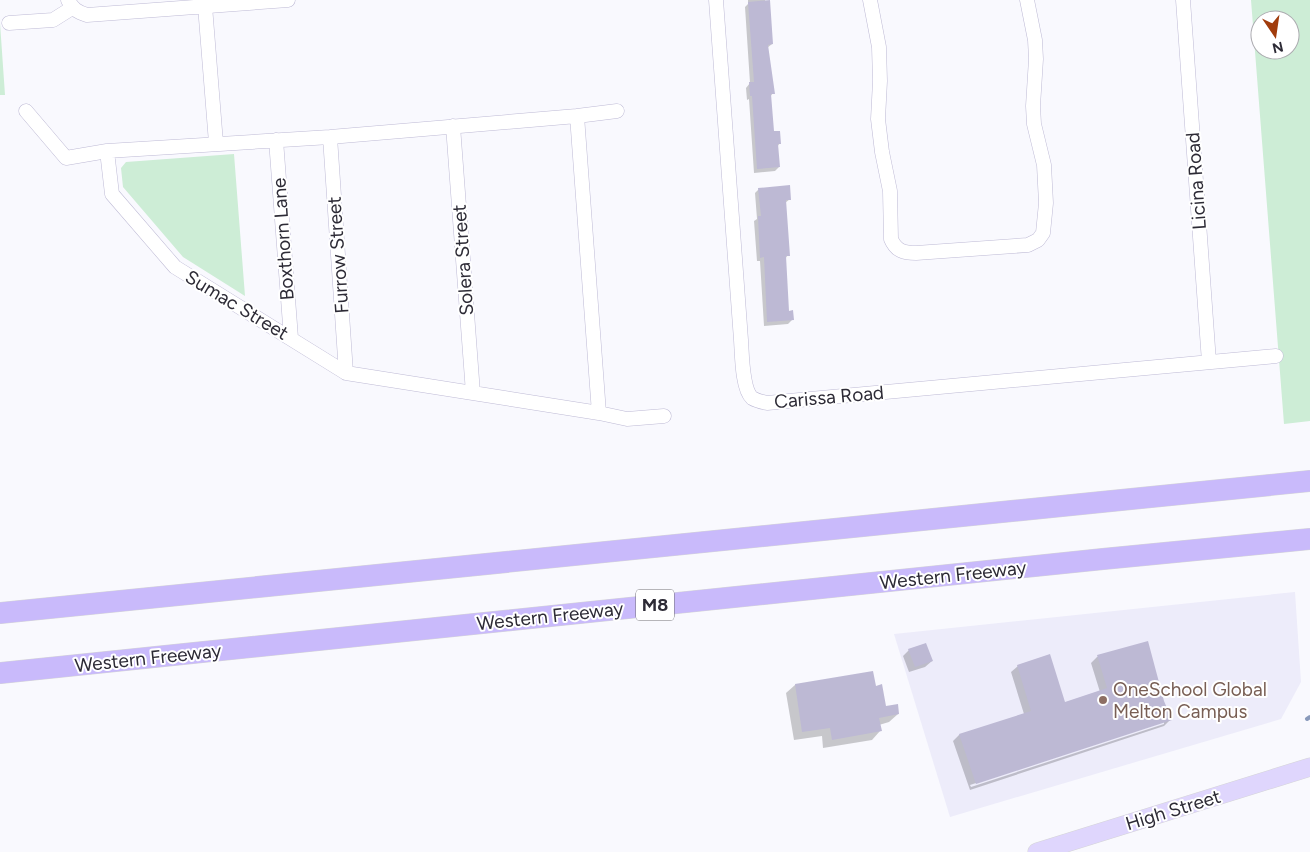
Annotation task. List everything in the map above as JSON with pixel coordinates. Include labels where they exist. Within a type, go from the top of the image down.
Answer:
[{"type":"highway","points":[[0,613],[1310,481]]},
{"type":"highway","name":"Western Freeway","points":[[0,673],[1310,539]]},
{"type":"main road","name":"High Street","points":[[1037,852],[1310,767]]},
{"type":"street","points":[[9,23],[53,20],[70,4],[77,12],[87,14],[288,0]]},
{"type":"street","name":"Carissa Road","points":[[716,0],[741,340],[746,386],[752,398],[760,402],[768,402],[1276,356]]},
{"type":"street","points":[[870,0],[879,47],[878,120],[890,190],[890,239],[899,251],[916,253],[1028,245],[1038,240],[1043,233],[1046,183],[1034,124],[1035,40],[1027,0]]},
{"type":"street","name":"Licina Road","points":[[1183,0],[1209,362]]},
{"type":"street","points":[[206,6],[216,143]]},
{"type":"street","points":[[26,111],[66,158],[107,151],[330,137],[617,111]]},
{"type":"street","points":[[577,116],[599,413]]},
{"type":"street","name":"Solera Street","points":[[453,126],[473,393]]},
{"type":"street","name":"Furrow Street","points":[[330,137],[346,373]]},
{"type":"street","name":"Boxthorn Lane","points":[[276,140],[291,338]]},
{"type":"street","name":"Sumac Street","points":[[107,151],[112,194],[174,267],[346,373],[627,419],[664,416]]},
{"type":"shaded area","name":"OneSchool Global Melton Campus","points":[[1295,592],[1301,682],[1281,719],[950,817],[894,634]]},
{"type":"green space","points":[[1251,0],[1310,0],[1310,421],[1284,424],[1256,60],[1300,60],[1300,10],[1252,10]]},
{"type":"green space","points":[[0,23],[5,95],[0,95]]},
{"type":"green space","points":[[234,154],[245,296],[183,257],[123,187],[121,168],[126,162]]},
{"type":"building","points":[[770,0],[773,44],[768,45],[775,94],[771,94],[774,131],[780,131],[781,144],[778,144],[780,167],[757,169],[752,96],[750,96],[749,82],[754,82],[748,2]]},
{"type":"building","points":[[790,185],[791,200],[786,200],[790,256],[786,256],[789,311],[793,310],[794,320],[767,322],[764,257],[760,258],[758,216],[761,216],[758,188]]},
{"type":"building","points":[[1148,641],[1164,701],[1172,720],[976,784],[959,734],[1031,711],[1017,665],[1050,654],[1065,702],[1107,688],[1097,655]]},
{"type":"building","points":[[926,643],[933,661],[915,667],[908,649]]},
{"type":"building","points":[[873,671],[876,686],[882,684],[886,706],[898,704],[899,714],[879,718],[882,731],[832,740],[830,728],[802,732],[795,684]]},
{"type":"place","name":"OneSchool Global Melton Campus","points":[[1103,700]]}]
